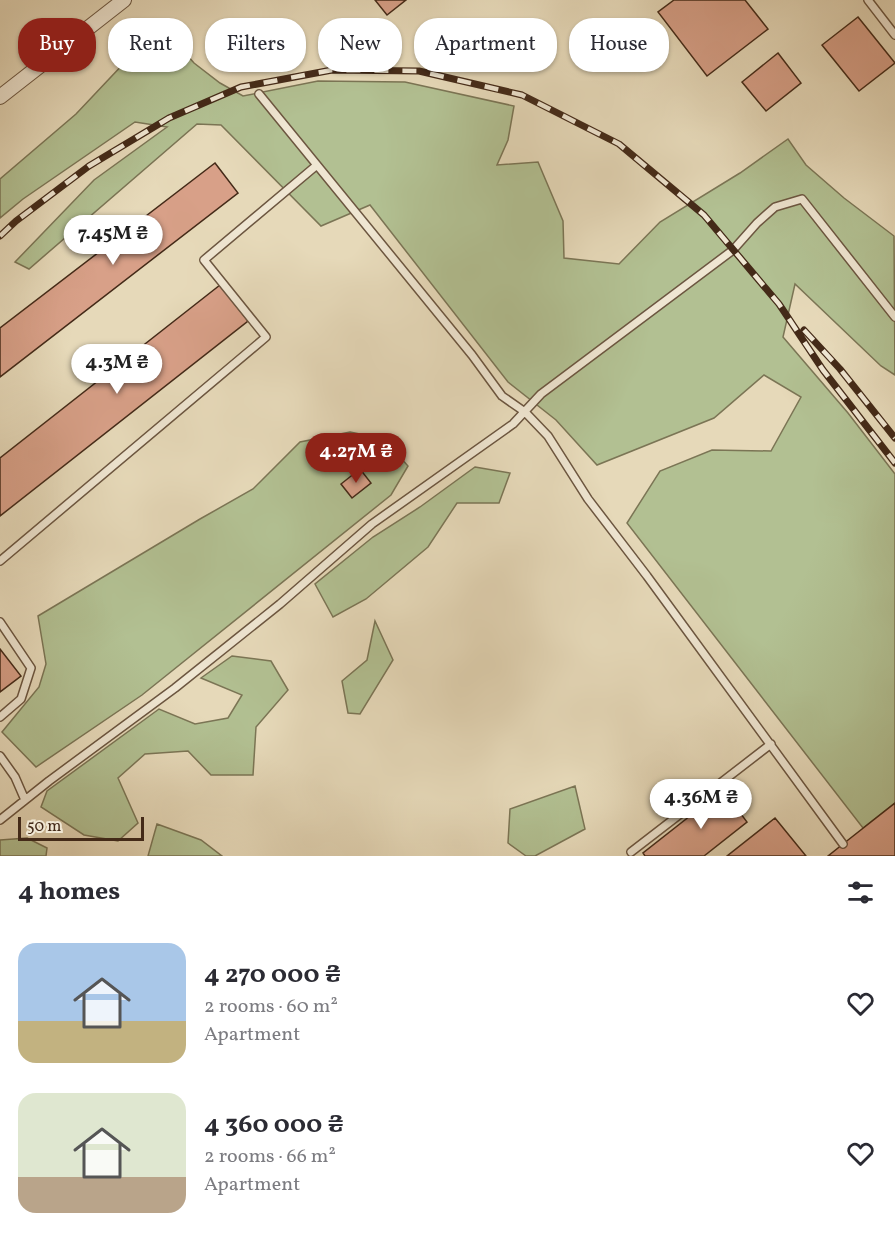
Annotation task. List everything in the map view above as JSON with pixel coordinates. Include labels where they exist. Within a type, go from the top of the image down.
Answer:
[{"type":"street","points":[[0,98],[124,0]]},
{"type":"lane","points":[[868,0],[895,35]]},
{"type":"lane","points":[[259,94],[472,355],[502,396],[525,412],[548,436],[588,499],[843,844]]},
{"type":"lane","points":[[0,561],[266,338],[204,260],[316,165]]},
{"type":"lane","points":[[0,820],[175,688],[271,611],[372,524],[513,424],[541,394],[733,250],[775,207],[802,199],[895,317]]},
{"type":"lane","points":[[0,622],[31,668],[21,699],[0,717]]},
{"type":"lane","points":[[631,852],[771,744]]},
{"type":"lane","points":[[0,756],[15,777],[25,800]]},
{"type":"green space","points":[[193,62],[220,83],[243,96],[318,81],[405,82],[514,106],[508,140],[497,165],[538,162],[563,221],[564,258],[619,264],[660,222],[740,173],[788,139],[806,165],[844,198],[894,236],[895,375],[881,366],[795,284],[783,337],[848,413],[895,474],[895,803],[863,828],[627,523],[660,471],[712,450],[771,451],[801,397],[764,375],[714,418],[597,465],[556,420],[508,382],[370,205],[321,226],[221,125],[197,124],[29,269],[15,262],[94,180],[167,127],[135,122],[23,199],[0,218],[0,179],[76,114],[116,72],[193,72]]},
{"type":"green space","points":[[350,432],[384,439],[408,466],[391,495],[142,695],[36,767],[2,732],[39,687],[46,664],[38,616],[253,489],[300,442]]},
{"type":"green space","points":[[475,467],[510,473],[499,503],[457,503],[428,547],[366,599],[333,617],[315,584],[373,537],[420,507]]},
{"type":"green space","points":[[375,621],[393,660],[360,714],[348,713],[342,681],[367,660]]},
{"type":"green space","points":[[232,656],[271,661],[288,690],[256,727],[253,775],[211,775],[188,751],[145,754],[118,778],[138,823],[118,841],[84,835],[41,807],[47,791],[159,709],[195,724],[228,718],[242,695],[201,678]]},
{"type":"green space","points":[[575,786],[585,829],[535,856],[526,856],[508,843],[510,809]]},
{"type":"green space","points":[[157,824],[201,840],[222,856],[148,856]]},
{"type":"green space","points":[[27,838],[47,848],[46,856],[0,856],[0,840]]},
{"type":"building","points":[[375,0],[406,0],[387,15]]},
{"type":"building","points":[[674,0],[745,0],[768,29],[707,76],[669,26],[669,18],[663,18],[658,12]]},
{"type":"building","points":[[858,17],[895,63],[859,91],[822,45]]},
{"type":"building","points":[[778,53],[801,83],[766,111],[742,82]]},
{"type":"building","points":[[215,163],[238,193],[0,377],[0,328]]},
{"type":"building","points":[[220,285],[248,321],[0,516],[0,458]]},
{"type":"building","points":[[360,469],[371,483],[352,498],[341,484]]},
{"type":"building","points":[[0,649],[21,676],[0,692]]},
{"type":"building","points":[[723,790],[747,822],[704,856],[645,856],[643,853]]},
{"type":"building","points":[[895,803],[895,856],[828,856],[843,844]]},
{"type":"building","points":[[775,818],[806,856],[727,856]]},
{"type":"railway","points":[[0,236],[16,221],[89,166],[169,118],[241,87],[332,70],[419,71],[522,95],[619,144],[704,215],[779,304],[823,370],[895,463]]},
{"type":"railway","points":[[804,330],[840,369],[895,438]]}]
